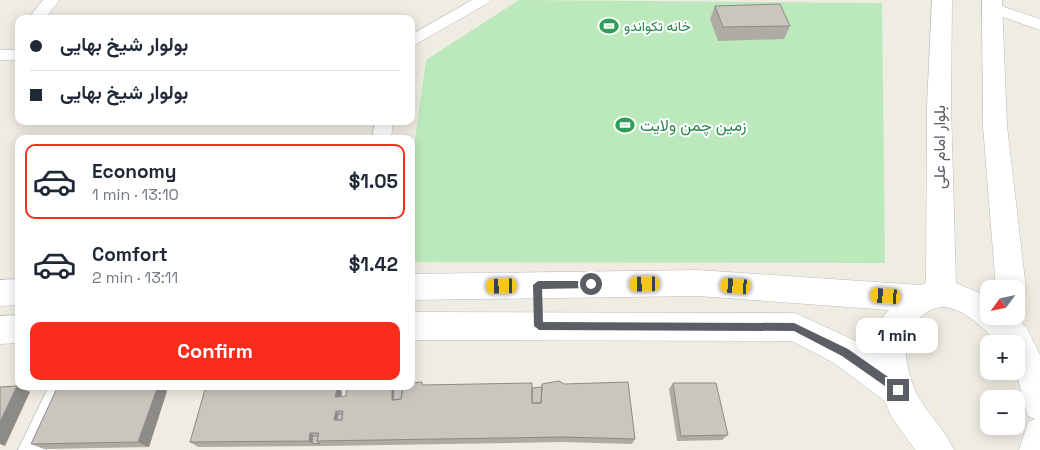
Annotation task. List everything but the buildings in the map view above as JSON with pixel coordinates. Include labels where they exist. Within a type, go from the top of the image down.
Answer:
[{"type":"street","points":[[39,15],[51,0]]},
{"type":"street","points":[[415,40],[483,0]]},
{"type":"street","name":"بلوار امام علی","points":[[932,297],[942,0]]},
{"type":"street","points":[[1010,280],[995,126],[992,4],[1040,25]]},
{"type":"street","points":[[415,287],[698,283],[932,297],[956,296],[980,308]]},
{"type":"street","points":[[538,285],[539,326]]},
{"type":"street","points":[[0,293],[15,292]]},
{"type":"street","points":[[932,297],[913,305],[892,328],[890,364],[903,404],[936,450]]},
{"type":"street","points":[[415,326],[794,327],[845,352],[898,390]]},
{"type":"street","points":[[1015,327],[1039,391]]},
{"type":"street","points":[[0,330],[15,330]]},
{"type":"street","points":[[32,450],[60,390]]},
{"type":"green space","points":[[519,0],[882,3],[885,263],[415,262],[415,140],[426,60]]},
{"type":"place","name":"خانه تکواندو","points":[[609,26]]},
{"type":"place","name":"زمین چمن ولایت","points":[[625,125]]},
{"type":"route","points":[[591,284],[538,285],[539,326],[794,327],[845,352],[898,390]]}]
